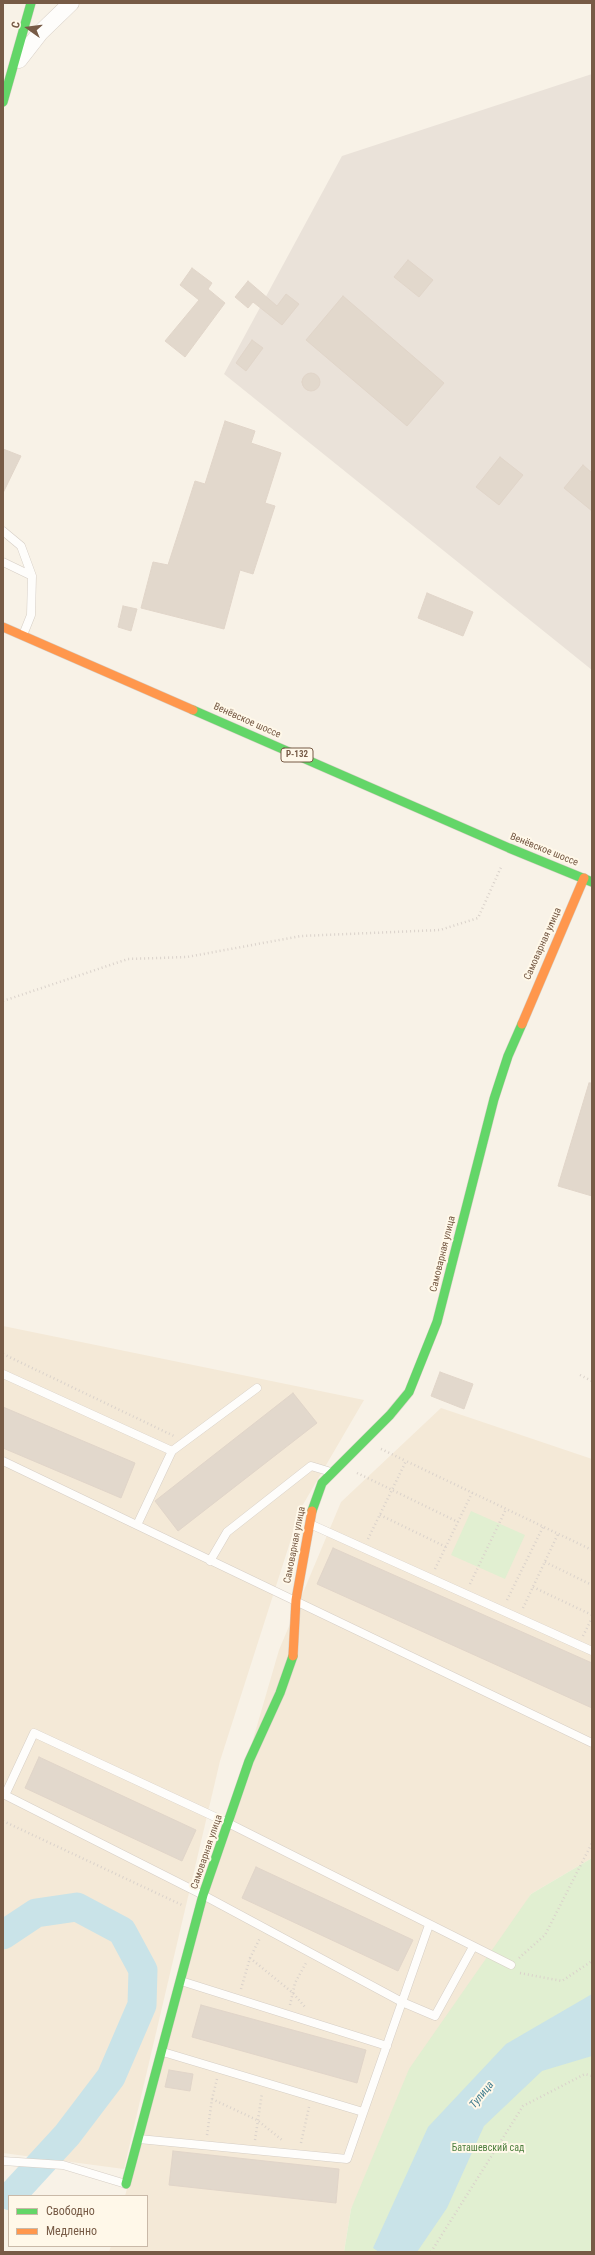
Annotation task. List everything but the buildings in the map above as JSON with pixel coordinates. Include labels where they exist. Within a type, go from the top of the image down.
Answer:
[{"type":"street","points":[[3,102],[15,65],[31,3]]},
{"type":"street","points":[[15,65],[40,33],[71,3]]},
{"type":"street","name":"Венёвское шоссе","points":[[3,627],[509,848],[588,880]]},
{"type":"street","name":"Самоварная улица","points":[[126,2184],[163,2052],[203,1895],[249,1761],[280,1693],[294,1653],[296,1600],[311,1512],[322,1483],[363,1440],[390,1415],[409,1392],[437,1322],[494,1099],[508,1056],[588,880]]},
{"type":"lane","points":[[3,531],[21,546],[32,576],[31,614],[23,635]]},
{"type":"lane","points":[[3,562],[32,576]]},
{"type":"lane","points":[[3,1374],[172,1451]]},
{"type":"lane","points":[[137,1525],[172,1451],[257,1388]]},
{"type":"lane","points":[[3,1461],[592,1743]]},
{"type":"lane","points":[[210,1560],[227,1532],[311,1466],[332,1472]]},
{"type":"lane","points":[[309,1524],[592,1651]]},
{"type":"lane","points":[[473,1946],[435,2016],[402,2002],[203,1895],[5,1795],[34,1733],[228,1823],[511,1965]]},
{"type":"lane","points":[[139,2139],[347,2159],[429,1925]]},
{"type":"lane","points":[[181,1982],[387,2046]]},
{"type":"lane","points":[[163,2052],[363,2112]]},
{"type":"lane","points":[[3,2161],[63,2166],[126,2184]]},
{"type":"path","points":[[3,1001],[128,959],[187,957],[301,936],[440,930],[478,918],[509,848]]},
{"type":"path","points":[[3,1354],[186,1441]]},
{"type":"path","points":[[580,1375],[592,1381]]},
{"type":"path","points":[[363,1440],[592,1550]]},
{"type":"path","points":[[364,1549],[406,1461]]},
{"type":"path","points":[[339,1464],[458,1522]]},
{"type":"path","points":[[431,1579],[472,1493]]},
{"type":"path","points":[[465,1594],[506,1509]]},
{"type":"path","points":[[380,1515],[446,1547]]},
{"type":"path","points":[[502,1611],[542,1527]]},
{"type":"path","points":[[518,1618],[558,1534]]},
{"type":"path","points":[[545,1562],[592,1585]]},
{"type":"path","points":[[533,1587],[592,1616],[579,1645]]},
{"type":"path","points":[[3,1821],[198,1912]]},
{"type":"path","points":[[592,1843],[545,1936],[511,1965],[521,1974],[562,1981],[592,1961]]},
{"type":"path","points":[[238,1999],[250,1958],[265,1928]]},
{"type":"path","points":[[288,2015],[295,1983],[312,1953]]},
{"type":"path","points":[[250,1958],[293,1993],[323,2026]]},
{"type":"path","points":[[206,2146],[212,2099],[220,2069]]},
{"type":"path","points":[[431,2252],[523,2106],[585,2074],[592,2076]]},
{"type":"path","points":[[254,2150],[257,2120],[265,2082]]},
{"type":"path","points":[[212,2099],[257,2120],[298,2154],[312,2096]]},
{"type":"shaded area","points":[[592,74],[592,670],[224,374],[342,156]]},
{"type":"shaded area","points":[[3,1326],[364,1400],[301,1508],[220,1761],[124,2169],[3,2153]]},
{"type":"shaded area","points":[[441,1408],[592,1459],[592,1858],[531,1894],[351,2209],[344,2252],[109,2252],[111,2247],[148,2247],[148,2195],[125,2195],[204,1908],[279,1650],[341,1502]]},
{"type":"green space","points":[[471,1511],[525,1535],[505,1579],[451,1555]]},
{"type":"green space","name":"Баташевский сад","points":[[592,1858],[592,2252],[344,2252],[351,2209],[409,2069],[531,1894]]},
{"type":"water","name":"Тулица","points":[[592,1994],[592,2056],[542,2071],[484,2126],[447,2208],[417,2252],[379,2252],[373,2248],[428,2127],[506,2044]]},
{"type":"waterway","points":[[3,1935],[36,1913],[77,1907],[122,1931],[143,1970],[142,2005],[111,2077],[67,2135],[12,2195]]},
{"type":"traffic: fast","points":[[3,102],[31,3]]},
{"type":"traffic: fast","points":[[193,710],[509,848],[592,882]]},
{"type":"traffic: fast","points":[[312,1511],[322,1483],[390,1415],[409,1392],[437,1322],[494,1099],[508,1056],[522,1024]]},
{"type":"traffic: fast","points":[[126,2184],[203,1895],[249,1761],[280,1693],[293,1656]]},
{"type":"traffic: slow","points":[[3,627],[193,710]]},
{"type":"traffic: slow","points":[[522,1024],[584,878]]},
{"type":"traffic: slow","points":[[293,1656],[296,1600],[312,1511]]}]
